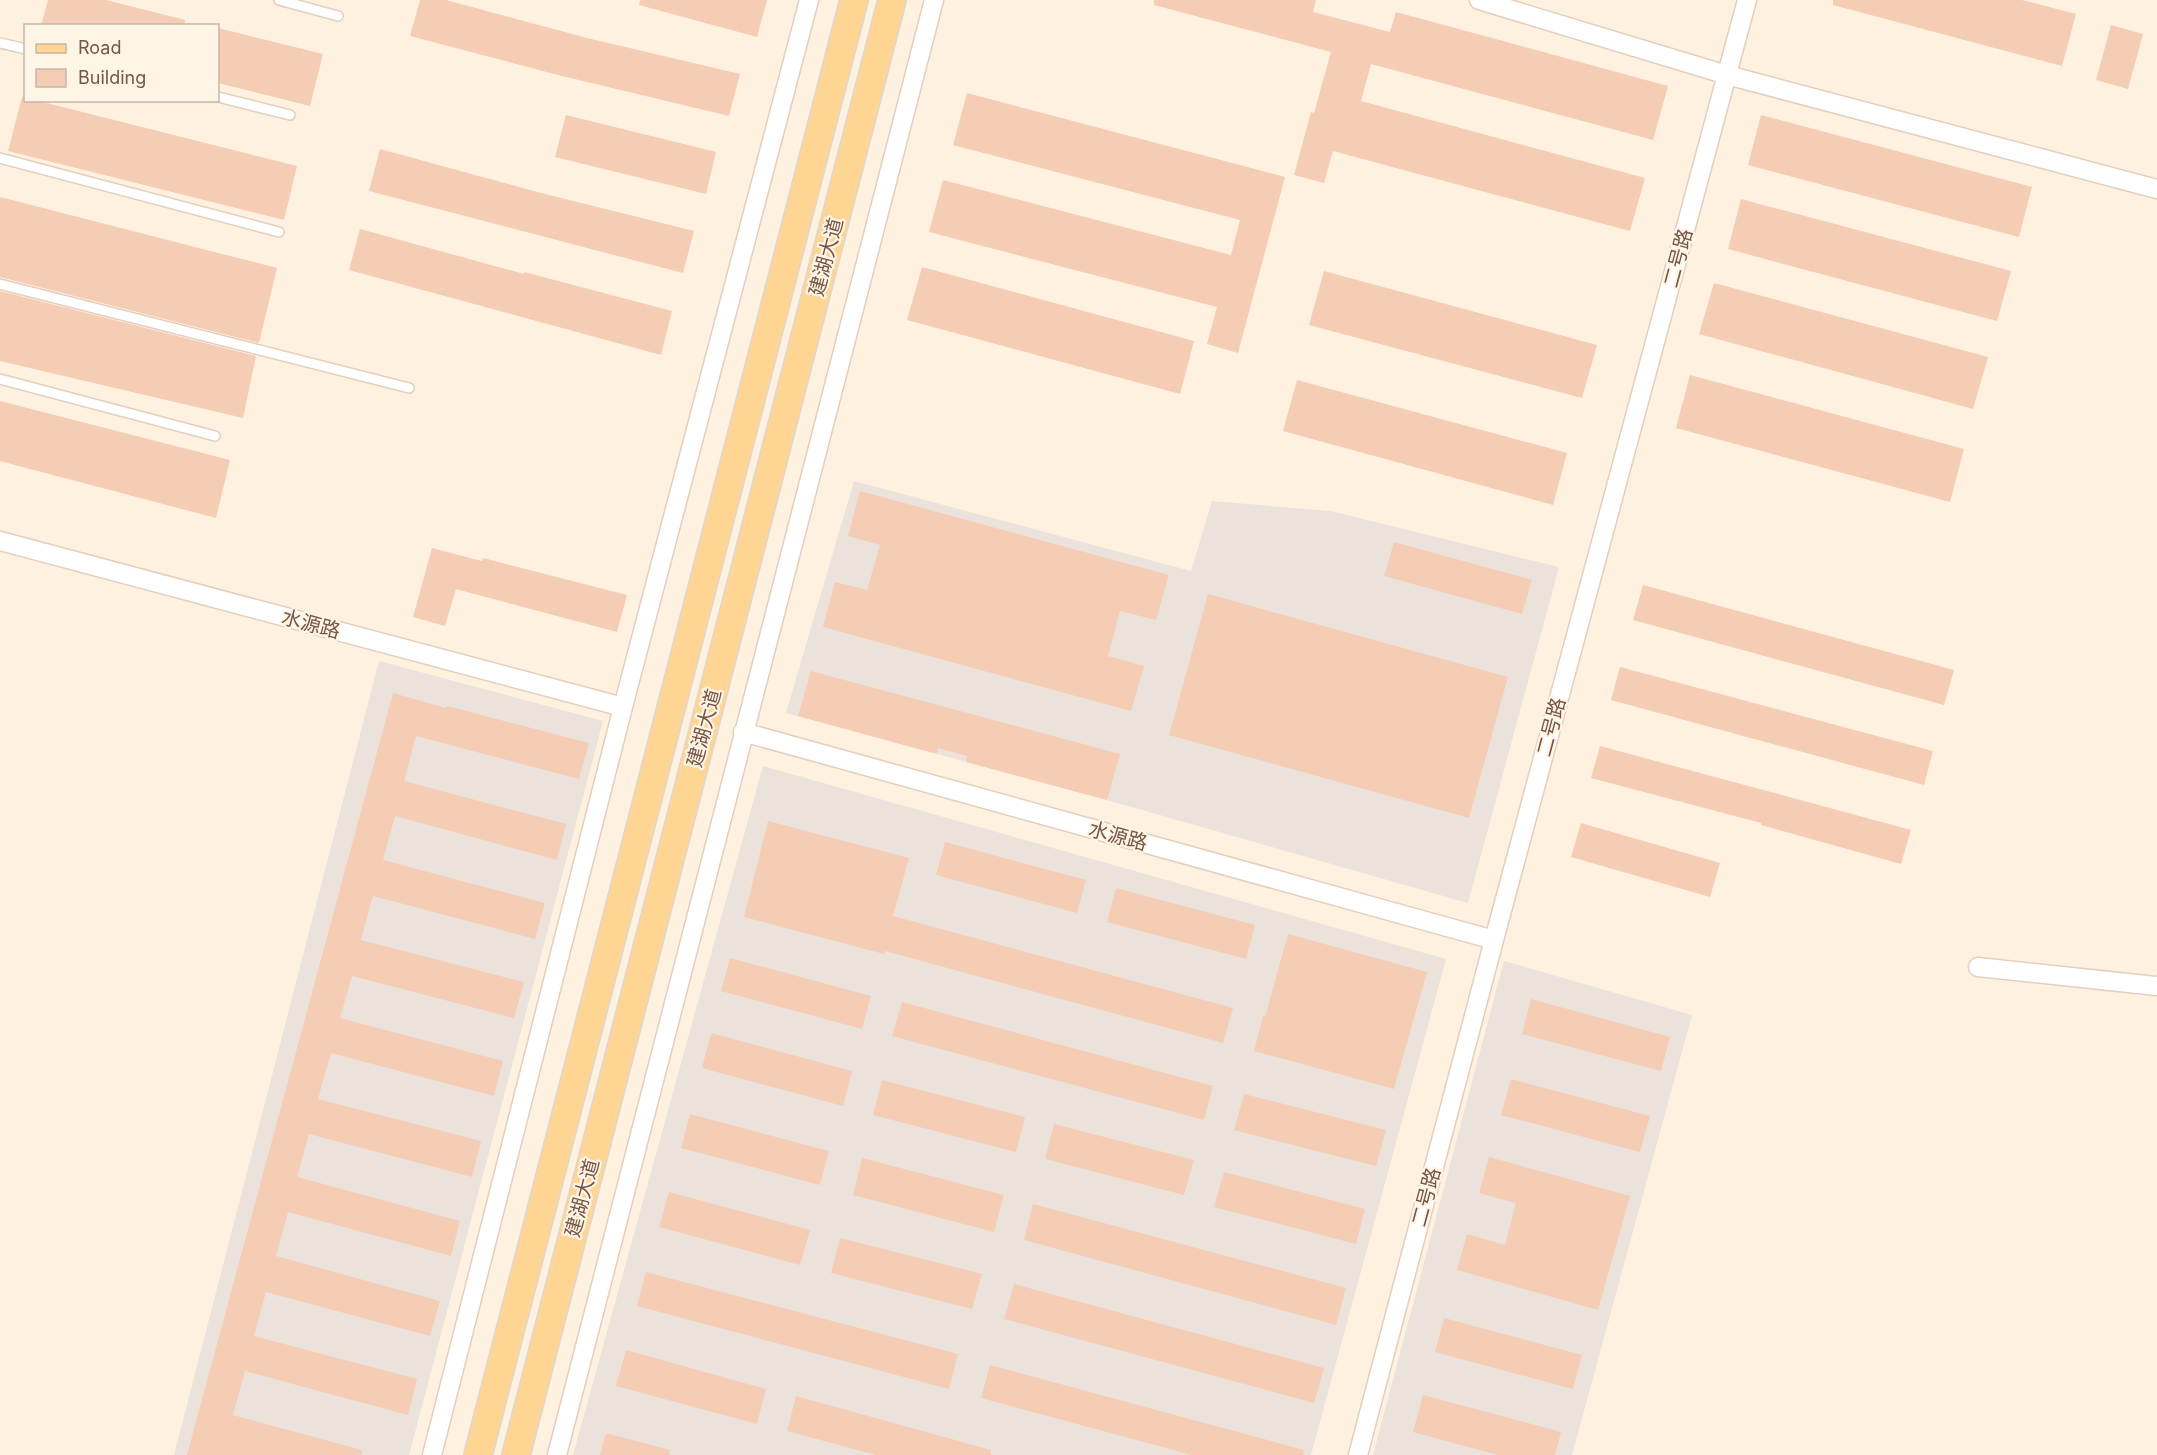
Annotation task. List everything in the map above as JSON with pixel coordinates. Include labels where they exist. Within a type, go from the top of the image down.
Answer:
[{"type":"main road","name":"建湖大道","points":[[478,1455],[854,0]]},
{"type":"main road","name":"建湖大道","points":[[516,1455],[892,0]]},
{"type":"street","points":[[432,1455],[623,707],[809,0]]},
{"type":"street","points":[[557,1455],[934,0]]},
{"type":"street","points":[[1479,0],[1727,75],[2157,189]]},
{"type":"street","name":"二号路","points":[[1358,1455],[1747,0]]},
{"type":"street","name":"水源路","points":[[0,541],[623,707]]},
{"type":"street","name":"水源路","points":[[743,732],[1494,940]]},
{"type":"street","points":[[1978,967],[2157,986]]},
{"type":"lane","points":[[279,0],[338,16]]},
{"type":"lane","points":[[0,43],[24,49]]},
{"type":"lane","points":[[219,97],[290,115]]},
{"type":"lane","points":[[0,158],[279,232]]},
{"type":"lane","points":[[0,284],[409,388]]},
{"type":"lane","points":[[0,379],[215,436]]},
{"type":"shaded area","points":[[854,481],[1191,571],[1212,501],[1330,511],[1559,567],[1468,903],[1107,800],[786,713]]},
{"type":"shaded area","points":[[379,661],[603,721],[409,1455],[174,1455]]},
{"type":"shaded area","points":[[763,766],[1446,959],[1311,1455],[573,1455]]},
{"type":"shaded area","points":[[1504,961],[1692,1015],[1572,1455],[1373,1455]]},
{"type":"building","points":[[48,0],[106,0],[185,20],[184,24],[42,24]]},
{"type":"building","points":[[420,0],[446,0],[587,38],[740,74],[729,116],[558,75],[410,36]]},
{"type":"building","points":[[640,0],[767,0],[757,37],[639,5]]},
{"type":"building","points":[[1154,0],[1316,0],[1313,12],[1390,32],[1396,12],[1668,86],[1653,140],[1371,64],[1361,101],[1645,178],[1630,231],[1333,151],[1324,183],[1294,175],[1311,112],[1314,113],[1331,52],[1154,5]]},
{"type":"building","points":[[1833,0],[2022,0],[2076,14],[2062,66],[1833,5]]},
{"type":"building","points":[[2111,25],[2143,34],[2128,89],[2096,80]]},
{"type":"building","points":[[219,28],[323,54],[310,106],[219,83]]},
{"type":"building","points":[[967,93],[1285,177],[1238,353],[1207,344],[1217,307],[929,232],[943,180],[1231,255],[1240,220],[953,145]]},
{"type":"building","points":[[22,97],[24,102],[43,102],[297,166],[284,220],[8,151]]},
{"type":"building","points":[[566,115],[716,152],[706,194],[555,157]]},
{"type":"building","points":[[1761,115],[2032,187],[2019,237],[1748,165]]},
{"type":"building","points":[[380,149],[545,194],[694,231],[683,273],[369,191]]},
{"type":"building","points":[[0,197],[277,268],[259,343],[0,277]]},
{"type":"building","points":[[1741,199],[2011,271],[1997,321],[1728,249]]},
{"type":"building","points":[[360,229],[524,274],[524,272],[672,311],[661,355],[349,270]]},
{"type":"building","points":[[922,267],[1194,341],[1180,394],[907,320]]},
{"type":"building","points":[[1324,271],[1597,345],[1582,398],[1309,325]]},
{"type":"building","points":[[1714,283],[1988,357],[1973,409],[1699,334]]},
{"type":"building","points":[[0,291],[256,356],[243,418],[0,361]]},
{"type":"building","points":[[1690,375],[1964,449],[1950,502],[1676,428]]},
{"type":"building","points":[[1297,380],[1567,453],[1553,505],[1283,431]]},
{"type":"building","points":[[0,401],[230,460],[216,518],[0,461]]},
{"type":"building","points":[[860,491],[1169,575],[1156,620],[1120,611],[1108,656],[1144,666],[1131,711],[823,627],[835,582],[867,590],[880,545],[848,536]]},
{"type":"building","points":[[1394,542],[1532,580],[1522,614],[1384,576]]},
{"type":"building","points":[[432,548],[482,561],[483,558],[627,595],[617,632],[456,589],[445,626],[413,617]]},
{"type":"building","points":[[1643,585],[1954,670],[1944,705],[1633,620]]},
{"type":"building","points":[[1208,594],[1508,677],[1469,818],[1169,735]]},
{"type":"building","points":[[1620,667],[1933,751],[1924,785],[1611,700]]},
{"type":"building","points":[[811,671],[1120,754],[1107,800],[966,762],[967,756],[938,748],[937,754],[798,716]]},
{"type":"building","points":[[393,693],[589,743],[579,779],[416,736],[404,781],[566,824],[557,860],[395,816],[383,860],[545,903],[535,939],[373,896],[361,940],[524,982],[514,1018],[352,976],[340,1018],[503,1061],[494,1096],[331,1053],[318,1099],[481,1141],[472,1177],[309,1134],[297,1177],[460,1221],[451,1256],[288,1212],[276,1256],[440,1301],[430,1336],[266,1292],[254,1336],[417,1379],[408,1415],[245,1371],[233,1415],[362,1450],[361,1455],[187,1455]]},
{"type":"building","points":[[1600,746],[1911,830],[1901,864],[1761,825],[1761,823],[1591,778]]},
{"type":"building","points":[[768,821],[909,858],[893,916],[1233,1008],[1223,1043],[885,951],[884,954],[744,917]]},
{"type":"building","points":[[1581,823],[1720,863],[1710,897],[1571,857]]},
{"type":"building","points":[[945,842],[1086,880],[1077,913],[936,875]]},
{"type":"building","points":[[1116,888],[1255,925],[1246,959],[1107,922]]},
{"type":"building","points":[[1288,934],[1427,972],[1394,1089],[1254,1051]]},
{"type":"building","points":[[730,958],[871,996],[862,1029],[721,991]]},
{"type":"building","points":[[1531,999],[1670,1037],[1661,1071],[1522,1034]]},
{"type":"building","points":[[902,1002],[1213,1086],[1204,1120],[892,1036]]},
{"type":"building","points":[[711,1033],[852,1071],[843,1106],[702,1068]]},
{"type":"building","points":[[1511,1079],[1650,1116],[1640,1152],[1501,1115]]},
{"type":"building","points":[[882,1080],[1025,1117],[1016,1152],[873,1115]]},
{"type":"building","points":[[1244,1094],[1386,1130],[1376,1166],[1234,1130]]},
{"type":"building","points":[[690,1114],[829,1151],[820,1185],[681,1148]]},
{"type":"building","points":[[1054,1124],[1194,1160],[1184,1195],[1045,1159]]},
{"type":"building","points":[[1489,1157],[1630,1196],[1598,1310],[1457,1270],[1467,1234],[1505,1245],[1516,1203],[1479,1193]]},
{"type":"building","points":[[862,1158],[1004,1195],[994,1232],[853,1195]]},
{"type":"building","points":[[1224,1172],[1365,1209],[1356,1244],[1214,1207]]},
{"type":"building","points":[[669,1192],[810,1230],[800,1265],[659,1227]]},
{"type":"building","points":[[1033,1204],[1346,1288],[1336,1325],[1024,1240]]},
{"type":"building","points":[[840,1238],[982,1274],[972,1309],[831,1273]]},
{"type":"building","points":[[646,1272],[958,1354],[949,1389],[637,1306]]},
{"type":"building","points":[[1014,1284],[1324,1368],[1314,1403],[1004,1319]]},
{"type":"building","points":[[1444,1318],[1582,1355],[1573,1389],[1435,1352]]},
{"type":"building","points":[[626,1350],[766,1389],[757,1424],[616,1386]]},
{"type":"building","points":[[990,1365],[1304,1450],[1303,1455],[1192,1455],[981,1398]]},
{"type":"building","points":[[1423,1395],[1561,1432],[1555,1455],[1498,1455],[1413,1432]]},
{"type":"building","points":[[796,1396],[991,1450],[991,1455],[876,1455],[787,1431]]},
{"type":"building","points":[[606,1433],[670,1450],[669,1455],[600,1455]]}]
